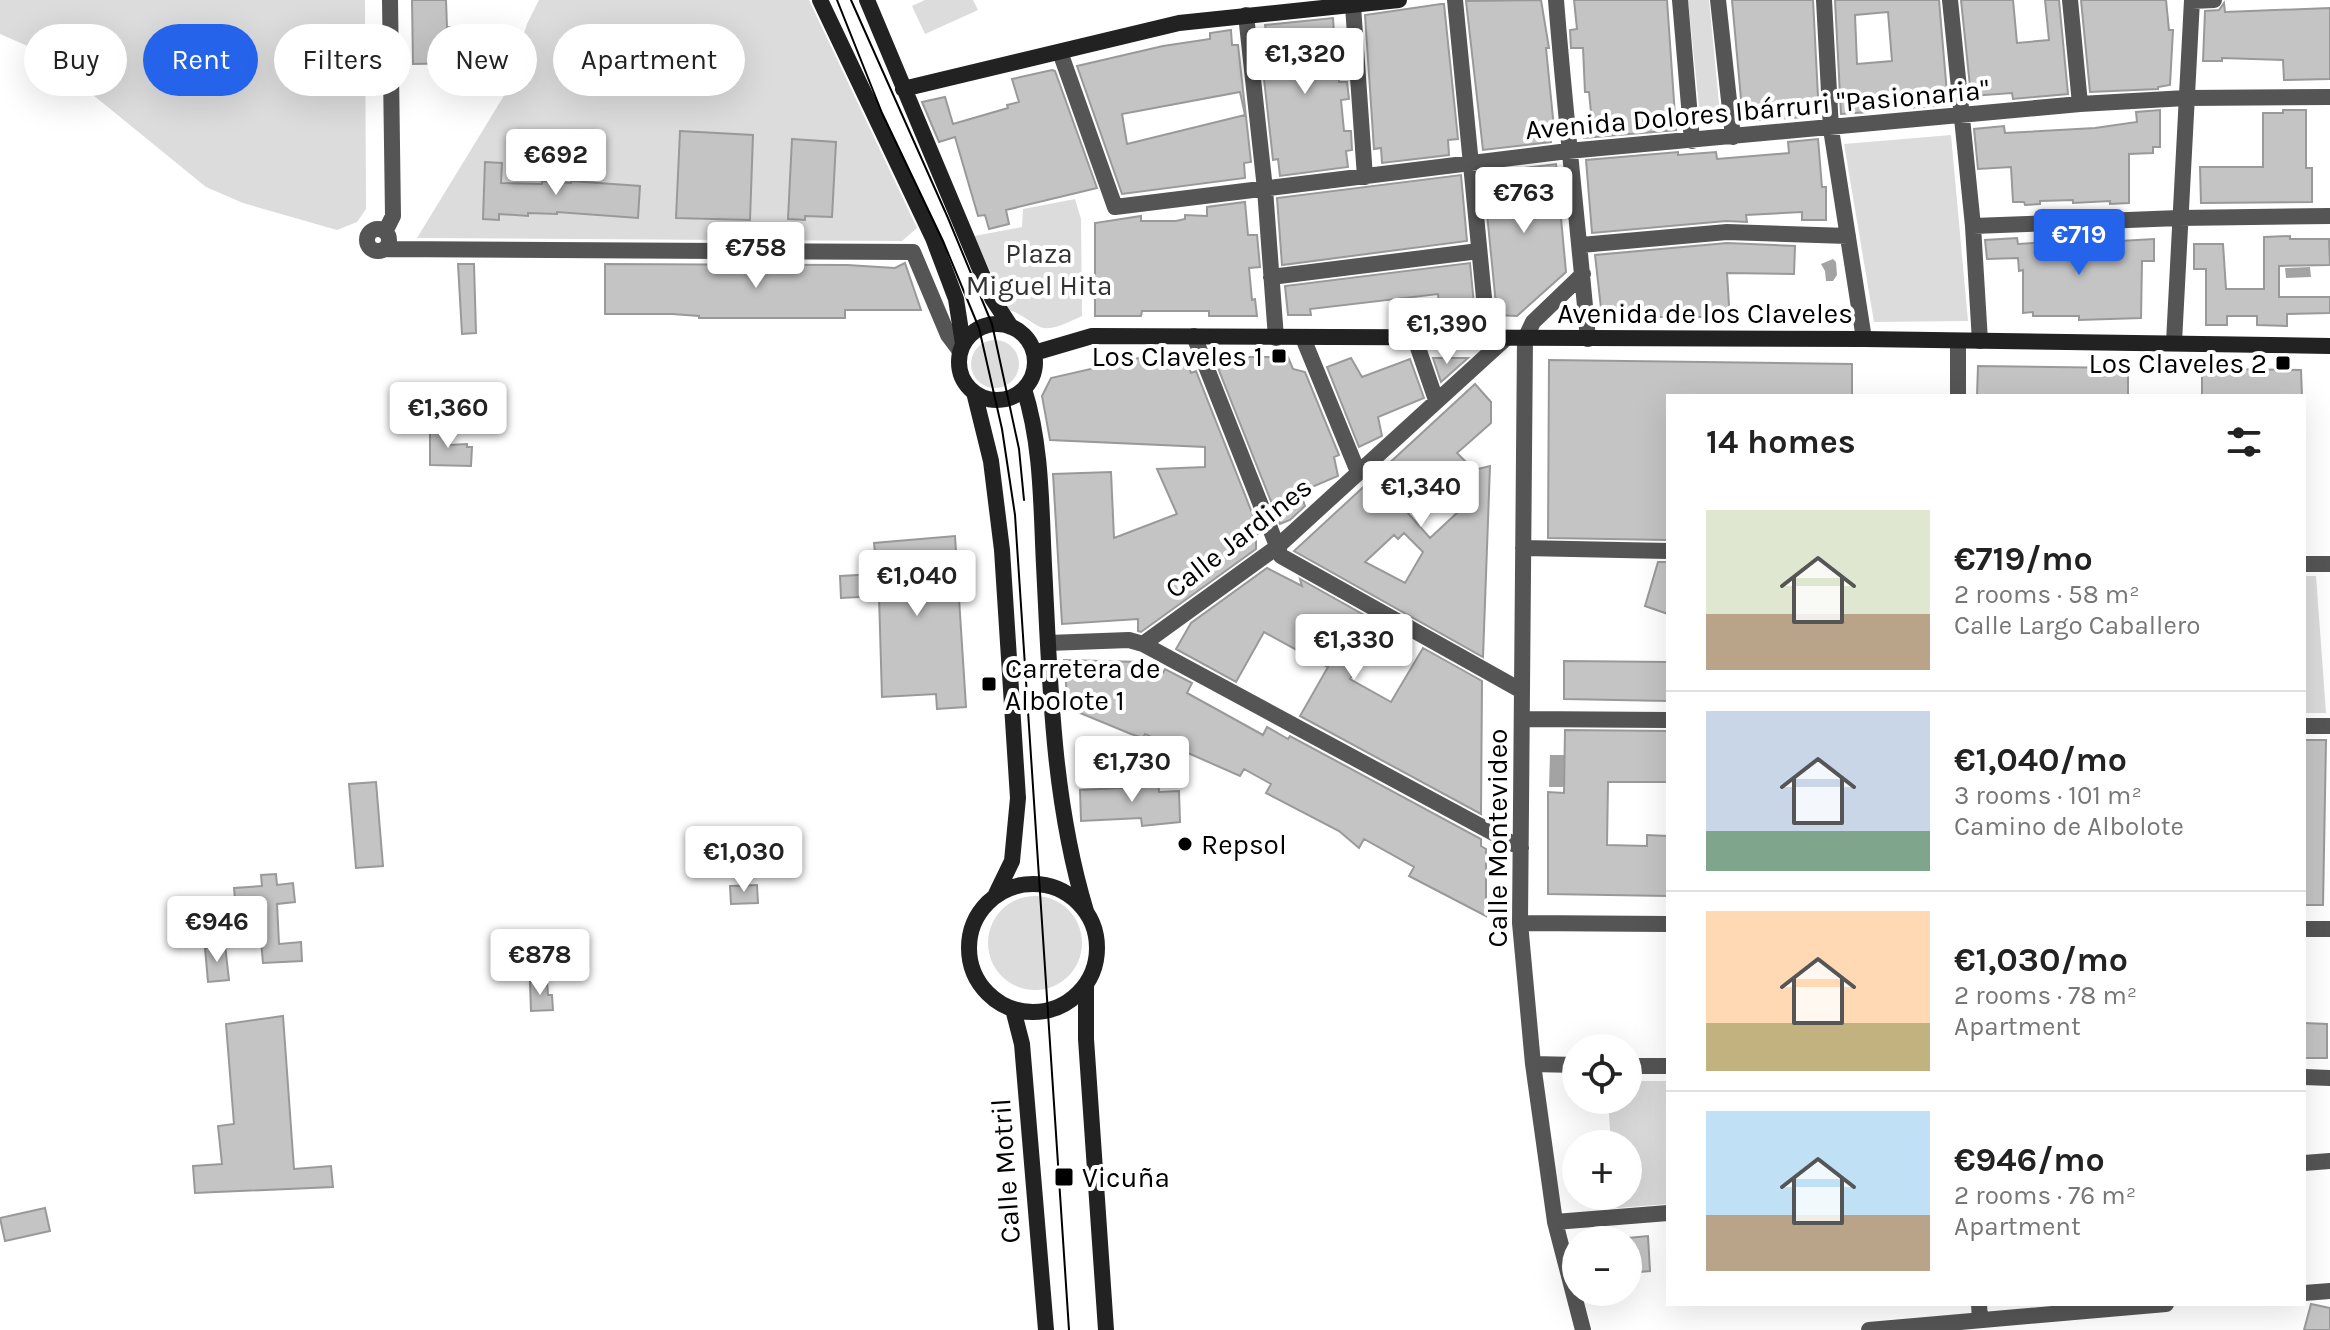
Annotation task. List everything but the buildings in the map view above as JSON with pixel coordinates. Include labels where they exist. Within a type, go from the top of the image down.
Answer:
[{"type":"street","points":[[390,0],[393,216],[385,240],[913,252],[948,335],[961,348]]},
{"type":"street","points":[[820,0],[933,238],[956,299],[961,322],[959,365],[964,381],[974,392],[996,400],[1013,396],[1024,389],[1031,379],[1034,353],[1029,342],[1011,327],[992,298],[867,0]]},
{"type":"street","points":[[903,89],[1179,23],[1251,10],[1353,6],[1399,0]]},
{"type":"street","points":[[1455,0],[1479,251],[1496,339]]},
{"type":"street","points":[[1556,0],[1588,339]]},
{"type":"street","points":[[1680,0],[1692,141]]},
{"type":"street","points":[[1718,0],[1733,137]]},
{"type":"street","points":[[1824,0],[1831,129],[1864,339]]},
{"type":"street","points":[[1950,0],[1973,226],[1980,341]]},
{"type":"street","points":[[2070,0],[2080,104]]},
{"type":"street","points":[[2174,342],[2192,0],[2214,0]]},
{"type":"street","points":[[1353,6],[1365,177]]},
{"type":"street","points":[[1251,10],[1276,338]]},
{"type":"street","name":"Avenida Dolores Ibárruri \"Pasionaria\"","points":[[1060,52],[1115,207],[1568,151],[2080,104],[2186,98],[2330,97]]},
{"type":"street","points":[[1973,226],[2330,216]]},
{"type":"street","points":[[1581,245],[1727,232],[1848,236]]},
{"type":"street","points":[[1271,277],[1479,251]]},
{"type":"street","points":[[1525,339],[1533,322],[1583,274]]},
{"type":"street","points":[[961,348],[979,328],[997,324],[1011,327]]},
{"type":"street","name":"Avenida de los Claveles","points":[[1034,353],[1092,336],[1864,339],[2330,346]]},
{"type":"street","points":[[1194,336],[1281,556],[1522,691]]},
{"type":"street","points":[[1303,338],[1358,472]]},
{"type":"street","points":[[1415,339],[1436,400]]},
{"type":"street","name":"Calle Jardines","points":[[1143,644],[1277,547],[1436,400],[1496,339]]},
{"type":"street","name":"Calle Montevideo","points":[[1525,339],[1520,923],[1533,1064],[1555,1222],[1583,1330]]},
{"type":"street","points":[[1958,341],[1958,394]]},
{"type":"street","points":[[2330,346],[2330,353]]},
{"type":"street","points":[[974,392],[991,461],[1002,550],[1018,798],[1012,861],[996,894],[974,922],[969,937],[969,954],[979,983],[995,1000],[1013,1009],[1034,1012],[1058,1008],[1086,985],[1094,971],[1098,942],[1072,864],[1059,793],[1039,461],[1024,389]]},
{"type":"street","points":[[1523,548],[1666,551]]},
{"type":"street","points":[[2306,564],[2330,564]]},
{"type":"street","points":[[1048,643],[1129,640],[1143,644],[1521,848]]},
{"type":"street","points":[[1522,719],[1666,720]]},
{"type":"street","points":[[2306,726],[2330,726]]},
{"type":"street","points":[[996,894],[1028,883],[1053,886],[1071,895],[1086,911]]},
{"type":"street","points":[[1520,923],[1666,924]]},
{"type":"street","points":[[2306,929],[2330,929]]},
{"type":"street","points":[[1086,985],[1086,1039],[1106,1330]]},
{"type":"street","name":"Calle Motril","points":[[1013,1009],[1022,1044],[1046,1330]]},
{"type":"street","points":[[1533,1064],[1562,1065]]},
{"type":"street","points":[[1642,1066],[1666,1066]]},
{"type":"street","points":[[2306,1077],[2330,1078]]},
{"type":"street","points":[[2306,1163],[2330,1161]]},
{"type":"street","points":[[1555,1222],[1666,1213]]},
{"type":"street","points":[[2306,1293],[2330,1291]]},
{"type":"street","points":[[1869,1330],[1980,1312],[2120,1306]]},
{"type":"green space","points":[[0,0],[365,0],[365,24],[274,24],[274,96],[365,96],[366,209],[357,222],[337,230],[243,203],[206,187],[94,96],[127,96],[127,24],[24,24],[24,44],[0,34]]},
{"type":"green space","points":[[539,0],[809,0],[917,228],[902,241],[417,238],[504,96],[537,96],[537,24],[527,24]]},
{"type":"green space","points":[[925,0],[973,0],[978,10],[925,34],[912,6]]},
{"type":"green space","points":[[1688,0],[1709,0],[1720,114],[1700,116]]},
{"type":"green space","points":[[1951,135],[1968,321],[1874,322],[1844,144]]},
{"type":"green space","name":"Plaza Miguel Hita","points":[[1075,199],[1081,219],[1082,316],[1060,326],[1043,328],[1008,310],[974,236],[1022,227],[1023,209]]},
{"type":"green space","points":[[995,340],[1012,347],[1019,364],[1012,381],[995,388],[978,381],[971,364],[978,347]]},
{"type":"green space","points":[[2306,576],[2316,576],[2326,713],[2306,713]]},
{"type":"green space","points":[[1035,896],[1053,900],[1068,910],[1078,925],[1082,943],[1078,961],[1068,976],[1053,986],[1035,990],[1017,986],[1002,976],[992,961],[988,943],[992,925],[1002,910],[1017,900]]},
{"type":"green space","points":[[1642,1081],[1666,1081],[1666,1204],[1642,1206],[1642,1130],[1610,1130],[1609,1114],[1642,1114]]},
{"type":"shaded area","points":[[1833,259],[1837,275],[1833,281],[1826,281],[1821,264]]},
{"type":"shaded area","points":[[2310,267],[2311,277],[2286,278],[2285,268]]},
{"type":"shaded area","points":[[1550,755],[1564,755],[1564,787],[1549,787]]},
{"type":"shaded area","points":[[540,935],[564,935],[564,946],[540,947]]},
{"type":"tram line","points":[[837,0],[882,113],[943,241],[979,328],[1002,429],[1015,515],[1069,1330]]},
{"type":"tram line","points":[[851,0],[992,324],[1019,449],[1024,500]]},
{"type":"place","name":"Los Claveles 1","points":[[1279,356]]},
{"type":"place","name":"Los Claveles 2","points":[[2283,363]]},
{"type":"place","name":"Carretera de Albolote 1","points":[[989,684]]},
{"type":"place","name":"Repsol","points":[[1185,844]]},
{"type":"place","name":"Vicuña","points":[[1064,1177]]}]
